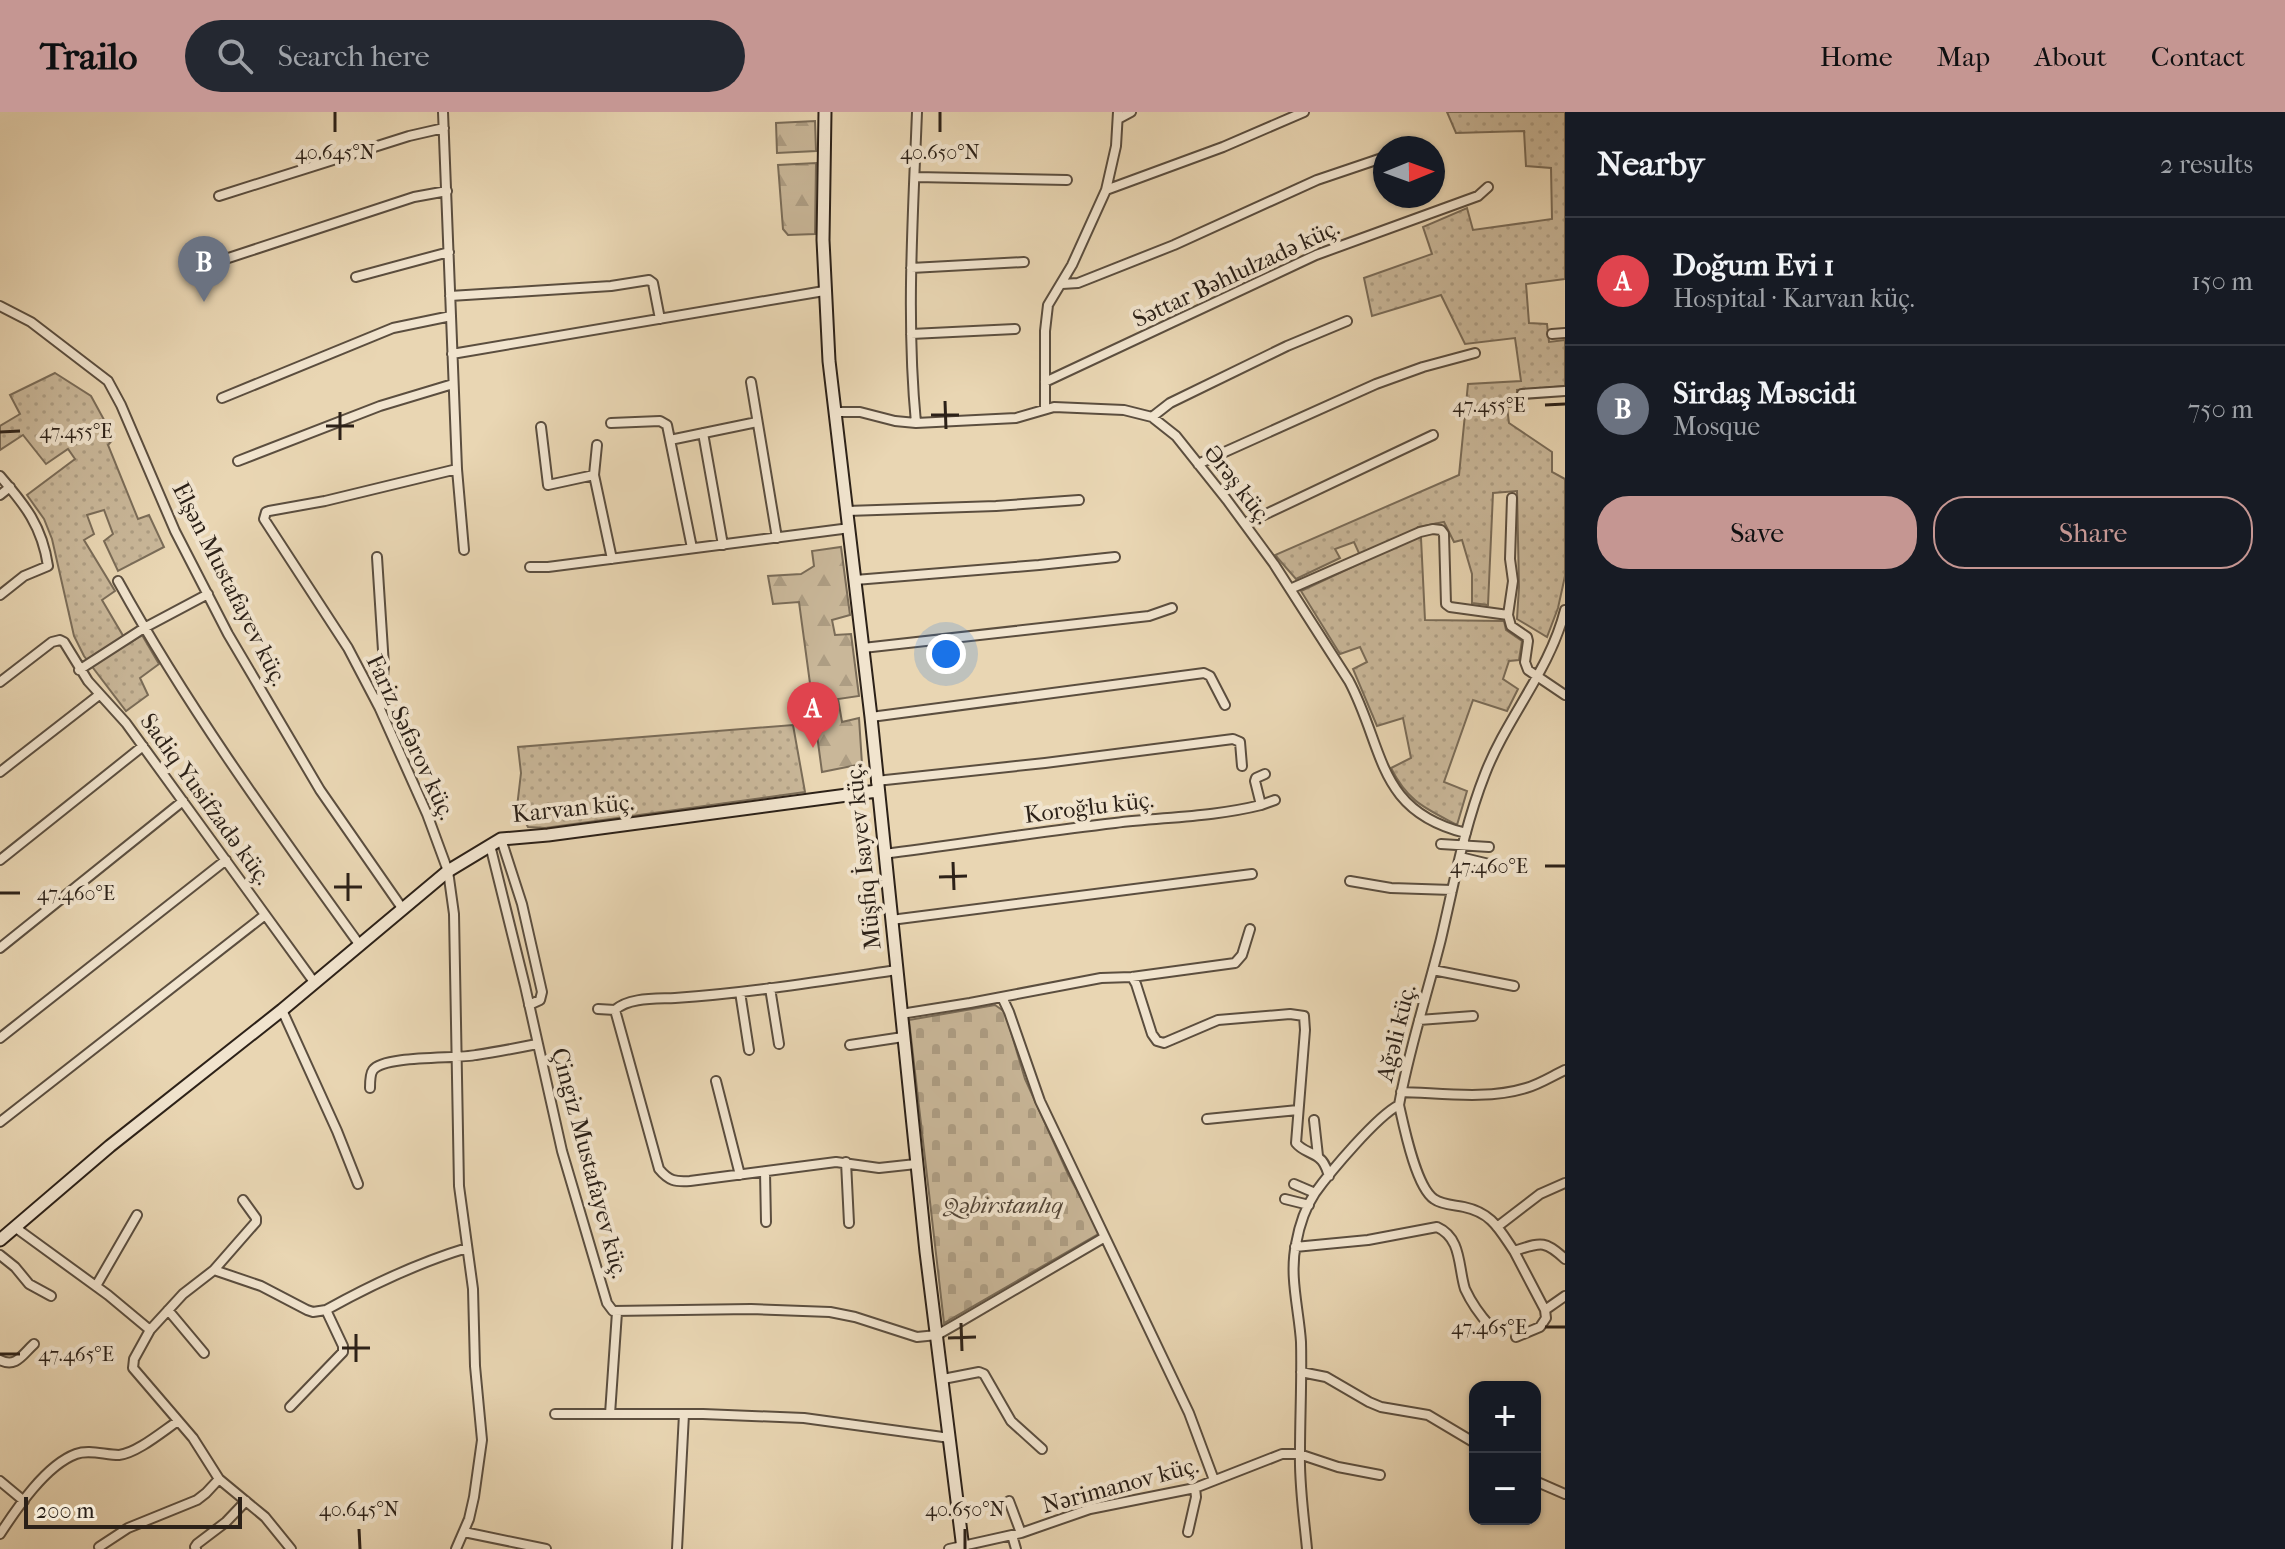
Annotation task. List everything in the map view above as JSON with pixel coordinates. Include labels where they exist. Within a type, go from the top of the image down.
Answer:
[{"type":"street","points":[[443,112],[457,469],[464,550]]},
{"type":"street","name":"Müşfiq İsayev küç.","points":[[825,112],[824,291],[835,412],[871,717],[916,1164],[963,1548]]},
{"type":"street","points":[[916,423],[911,370],[911,268],[917,112]]},
{"type":"street","points":[[1045,409],[1046,313],[1106,190],[1116,146],[1118,115],[1131,112]]},
{"type":"street","points":[[1106,190],[1223,147],[1304,112]]},
{"type":"street","points":[[219,196],[409,136],[444,128]]},
{"type":"street","points":[[1062,284],[1078,283],[1174,245],[1317,180],[1373,161]]},
{"type":"street","points":[[915,177],[1067,180]]},
{"type":"street","name":"Səttar Bəhlulzadə küç.","points":[[1045,382],[1316,255],[1478,196],[1488,187]]},
{"type":"street","points":[[201,267],[414,197],[447,191]]},
{"type":"street","points":[[356,277],[449,252]]},
{"type":"street","points":[[911,268],[1024,262]]},
{"type":"street","points":[[450,296],[611,286],[649,280],[653,283],[660,319]]},
{"type":"street","points":[[452,354],[824,291]]},
{"type":"street","name":"Elşən Mustafayev küç.","points":[[0,306],[31,322],[108,381],[175,531],[228,634],[320,790],[402,908]]},
{"type":"street","points":[[222,398],[393,328],[451,316]]},
{"type":"street","points":[[835,412],[860,412],[904,423],[1016,418],[1045,409],[1067,407],[1124,410],[1152,417],[1170,403],[1287,346],[1347,321]]},
{"type":"street","points":[[911,334],[1015,329]]},
{"type":"street","points":[[1552,334],[1565,333]]},
{"type":"street","points":[[1198,464],[1376,384],[1475,353]]},
{"type":"street","points":[[751,382],[777,538]]},
{"type":"street","points":[[238,461],[380,406],[453,384]]},
{"type":"street","points":[[1522,394],[1565,391]]},
{"type":"street","name":"Ərəş küç.","points":[[1152,417],[1176,436],[1245,524],[1290,589],[1358,698],[1387,776],[1398,795],[1414,810],[1437,824],[1466,833]]},
{"type":"street","points":[[611,423],[665,422],[692,548]]},
{"type":"street","points":[[670,440],[757,422]]},
{"type":"street","points":[[541,427],[548,485],[594,475]]},
{"type":"street","points":[[703,433],[723,545]]},
{"type":"street","points":[[1245,524],[1433,435]]},
{"type":"street","points":[[597,445],[594,475],[612,559]]},
{"type":"street","name":"Fariz Səfərov küç.","points":[[456,1549],[474,1497],[482,1440],[474,1352],[474,1302],[459,1186],[454,914],[448,871],[421,799],[380,709],[348,648],[265,522],[264,515],[269,511],[325,501],[457,469]]},
{"type":"street","points":[[0,476],[34,520],[48,566],[24,576],[0,595]]},
{"type":"street","points":[[0,495],[10,487]]},
{"type":"street","points":[[1512,498],[1510,559],[1513,581],[1508,615],[1511,626],[1527,637],[1525,662],[1528,670],[1565,695]]},
{"type":"street","points":[[847,511],[1079,500]]},
{"type":"street","points":[[530,567],[850,528]]},
{"type":"street","points":[[1290,589],[1433,529],[1441,530],[1444,534],[1446,604],[1508,615]]},
{"type":"street","points":[[377,557],[384,666],[380,709]]},
{"type":"street","points":[[855,580],[1115,557]]},
{"type":"street","points":[[118,581],[144,628],[264,813],[359,944]]},
{"type":"street","points":[[79,670],[144,628],[208,594]]},
{"type":"street","points":[[863,648],[1149,616],[1172,608]]},
{"type":"street","name":"Ağəli küç.","points":[[1299,1454],[1301,1372],[1295,1247],[1315,1193],[1384,1115],[1399,1105],[1466,833],[1487,770],[1562,632],[1565,610]]},
{"type":"street","name":"Sadiq Yusifzadə küç.","points":[[0,682],[52,642],[64,642],[79,670],[126,723],[314,982]]},
{"type":"street","points":[[871,717],[1204,673],[1210,676],[1225,705]]},
{"type":"street","points":[[0,772],[99,695]]},
{"type":"street","points":[[877,786],[1233,739],[1240,742],[1242,766]]},
{"type":"street","points":[[0,860],[143,746]]},
{"type":"street","points":[[1261,805],[1255,781],[1265,774]]},
{"type":"street","name":"Karvan küç.","points":[[0,1240],[110,1146],[282,1010],[448,871],[496,842],[877,786]]},
{"type":"street","name":"Koroğlu küç.","points":[[884,854],[1112,823],[1210,815],[1275,800]]},
{"type":"street","points":[[0,948],[183,801]]},
{"type":"street","points":[[496,842],[522,904],[542,992],[540,1000],[529,1005]]},
{"type":"street","name":"Çingiz Mustafayev küç.","points":[[496,842],[537,1044],[574,1195],[607,1303],[613,1311],[818,1311],[855,1317],[917,1337],[937,1335]]},
{"type":"street","points":[[1441,844],[1489,847]]},
{"type":"street","points":[[1460,857],[1489,864]]},
{"type":"street","points":[[0,1038],[226,860]]},
{"type":"street","points":[[891,920],[1252,874]]},
{"type":"street","points":[[1350,881],[1391,888],[1452,890]]},
{"type":"street","points":[[0,1122],[265,915]]},
{"type":"street","points":[[901,1014],[1101,978],[1132,977],[1235,963],[1242,955],[1250,929]]},
{"type":"street","points":[[598,1009],[615,1010],[620,1005],[640,1001],[740,992],[897,970]]},
{"type":"street","points":[[1433,970],[1514,986]]},
{"type":"street","points":[[1132,977],[1152,1034],[1157,1041],[1164,1043],[1218,1020],[1290,1014],[1304,1016],[1296,1143],[1299,1148],[1318,1156],[1329,1176]]},
{"type":"street","points":[[770,988],[779,1044]]},
{"type":"street","points":[[740,992],[749,1050]]},
{"type":"street","points":[[1002,997],[1040,1101],[1189,1413],[1214,1480]]},
{"type":"street","points":[[282,1010],[358,1184]]},
{"type":"street","points":[[615,1010],[659,1169],[667,1178],[676,1182],[846,1162],[879,1168],[916,1164]]},
{"type":"street","points":[[1419,1020],[1473,1016]]},
{"type":"street","points":[[850,1045],[903,1037]]},
{"type":"street","points":[[370,1088],[371,1072],[387,1063],[473,1056],[537,1044]]},
{"type":"street","points":[[1401,1092],[1482,1094],[1516,1091],[1565,1070]]},
{"type":"street","points":[[716,1081],[740,1175]]},
{"type":"street","points":[[1399,1105],[1420,1179],[1431,1197],[1487,1215],[1514,1251],[1545,1310],[1546,1318],[1540,1327],[1516,1337]]},
{"type":"street","points":[[1207,1119],[1298,1110]]},
{"type":"street","points":[[1314,1120],[1318,1156]]},
{"type":"street","points":[[846,1162],[849,1223]]},
{"type":"street","points":[[765,1172],[766,1222]]},
{"type":"street","points":[[1497,1227],[1540,1194],[1565,1183]]},
{"type":"street","points":[[1294,1184],[1315,1193]]},
{"type":"street","points":[[1285,1199],[1309,1205]]},
{"type":"street","points":[[243,1200],[256,1222],[214,1270],[198,1281],[150,1330],[134,1359],[133,1368],[202,1450],[219,1479],[276,1529],[291,1549]]},
{"type":"street","points":[[96,1286],[137,1215]]},
{"type":"street","points":[[1295,1247],[1368,1240],[1437,1227],[1450,1236],[1466,1290],[1490,1326]]},
{"type":"street","points":[[16,1228],[150,1330]]},
{"type":"street","points":[[937,1335],[1105,1237]]},
{"type":"street","points":[[1514,1251],[1545,1244],[1552,1246],[1565,1259]]},
{"type":"street","points":[[214,1270],[261,1286],[313,1312],[326,1310],[431,1259],[467,1248]]},
{"type":"street","points":[[0,1255],[29,1284],[51,1296]]},
{"type":"street","points":[[1545,1310],[1565,1296]]},
{"type":"street","points":[[168,1310],[204,1353]]},
{"type":"street","points":[[290,1407],[343,1352],[326,1310]]},
{"type":"street","points":[[610,1414],[617,1312]]},
{"type":"street","points":[[0,1360],[14,1363],[34,1344]]},
{"type":"street","points":[[943,1379],[979,1372],[984,1374],[1011,1421],[1042,1449]]},
{"type":"street","points":[[1301,1372],[1326,1377],[1381,1407],[1428,1415],[1469,1439]]},
{"type":"street","points":[[555,1414],[804,1418],[950,1438]]},
{"type":"street","points":[[677,1549],[684,1414]]},
{"type":"street","points":[[0,1534],[46,1475],[75,1454],[125,1454],[178,1421]]},
{"type":"street","points":[[1307,1549],[1299,1454],[1338,1467],[1380,1475]]},
{"type":"street","name":"Nərimanov küç.","points":[[949,1549],[1017,1534],[1090,1509],[1195,1488],[1274,1455],[1299,1454]]},
{"type":"street","points":[[99,1547],[128,1528],[197,1500],[219,1479]]},
{"type":"street","points":[[0,1481],[24,1501]]},
{"type":"street","points":[[1541,1484],[1565,1494]]},
{"type":"street","points":[[1188,1532],[1196,1497],[1195,1488]]},
{"type":"street","points":[[196,1549],[197,1544],[226,1522],[246,1501]]},
{"type":"street","points":[[1009,1501],[1017,1534],[1016,1549]]},
{"type":"street","points":[[464,1532],[546,1549]]},
{"type":"green space","points":[[1447,112],[1565,112],[1565,279],[1526,284],[1529,323],[1547,324],[1549,342],[1565,340],[1565,386],[1517,390],[1518,406],[1507,407],[1509,423],[1552,452],[1552,472],[1565,479],[1565,576],[1547,637],[1517,619],[1517,491],[1493,493],[1488,605],[1472,603],[1472,574],[1462,540],[1454,542],[1444,522],[1418,527],[1425,620],[1504,621],[1506,630],[1522,641],[1519,660],[1509,661],[1503,679],[1518,689],[1507,711],[1473,700],[1444,782],[1467,791],[1457,825],[1418,803],[1397,780],[1391,768],[1411,758],[1403,718],[1377,726],[1353,669],[1367,662],[1360,647],[1340,654],[1301,591],[1363,562],[1354,542],[1335,549],[1340,558],[1296,579],[1275,555],[1459,475],[1468,384],[1521,381],[1515,338],[1465,344],[1441,295],[1372,316],[1364,278],[1432,254],[1423,227],[1467,208],[1473,230],[1552,219],[1551,168],[1526,166],[1524,131],[1456,133]]},
{"type":"green space","points":[[815,121],[816,151],[777,153],[776,123]]},
{"type":"green space","points":[[816,163],[815,234],[788,235],[783,229],[778,165]]},
{"type":"green space","points":[[55,373],[91,396],[114,438],[108,445],[138,519],[149,515],[164,547],[118,571],[104,541],[113,534],[104,510],[87,515],[94,534],[84,540],[115,591],[102,600],[128,644],[142,635],[159,664],[140,678],[148,695],[126,711],[84,656],[74,636],[52,539],[44,519],[27,495],[75,459],[68,449],[46,464],[23,435],[0,450],[0,426],[20,414],[10,395]]},
{"type":"green space","points":[[841,547],[850,615],[832,620],[835,635],[851,634],[859,696],[838,699],[842,722],[859,718],[862,764],[822,772],[799,602],[773,604],[768,576],[801,574],[814,566],[812,551]]},
{"type":"green space","points":[[793,725],[805,792],[545,828],[528,827],[517,807],[521,773],[518,747]]},
{"type":"green space","name":"Qəbirstanlıq","points":[[995,1005],[1005,1012],[1025,1079],[1068,1174],[1100,1233],[944,1323],[909,1020]]},
{"type":"place","name":"Sirdaş Məscidi","points":[[204,302]]},
{"type":"place","name":"Doğum Evi 1","points":[[813,748]]}]
